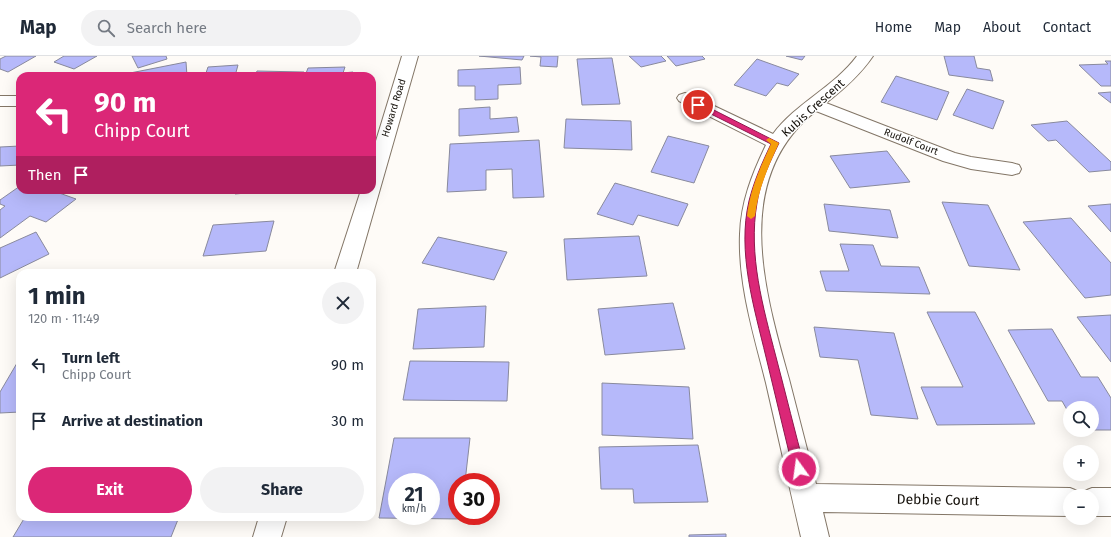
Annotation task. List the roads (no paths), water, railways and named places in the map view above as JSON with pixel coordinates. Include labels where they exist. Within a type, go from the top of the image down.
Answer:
[{"type":"street","name":"Howard Road","points":[[376,171],[410,56]]},
{"type":"street","name":"Kubis Crescent","points":[[815,537],[759,308],[750,255],[750,227],[753,201],[761,172],[776,143],[785,131],[814,104],[850,75],[865,56]]},
{"type":"street","points":[[685,98],[776,143]]},
{"type":"street","points":[[0,101],[16,101]]},
{"type":"street","name":"Rudolf Court","points":[[814,104],[949,157],[971,163],[1012,169]]},
{"type":"street","points":[[347,269],[369,194]]},
{"type":"street","name":"Debbie Court","points":[[806,498],[1063,502]]},
{"type":"street","points":[[1099,502],[1111,502]]},
{"type":"street","points":[[267,537],[272,521]]}]
